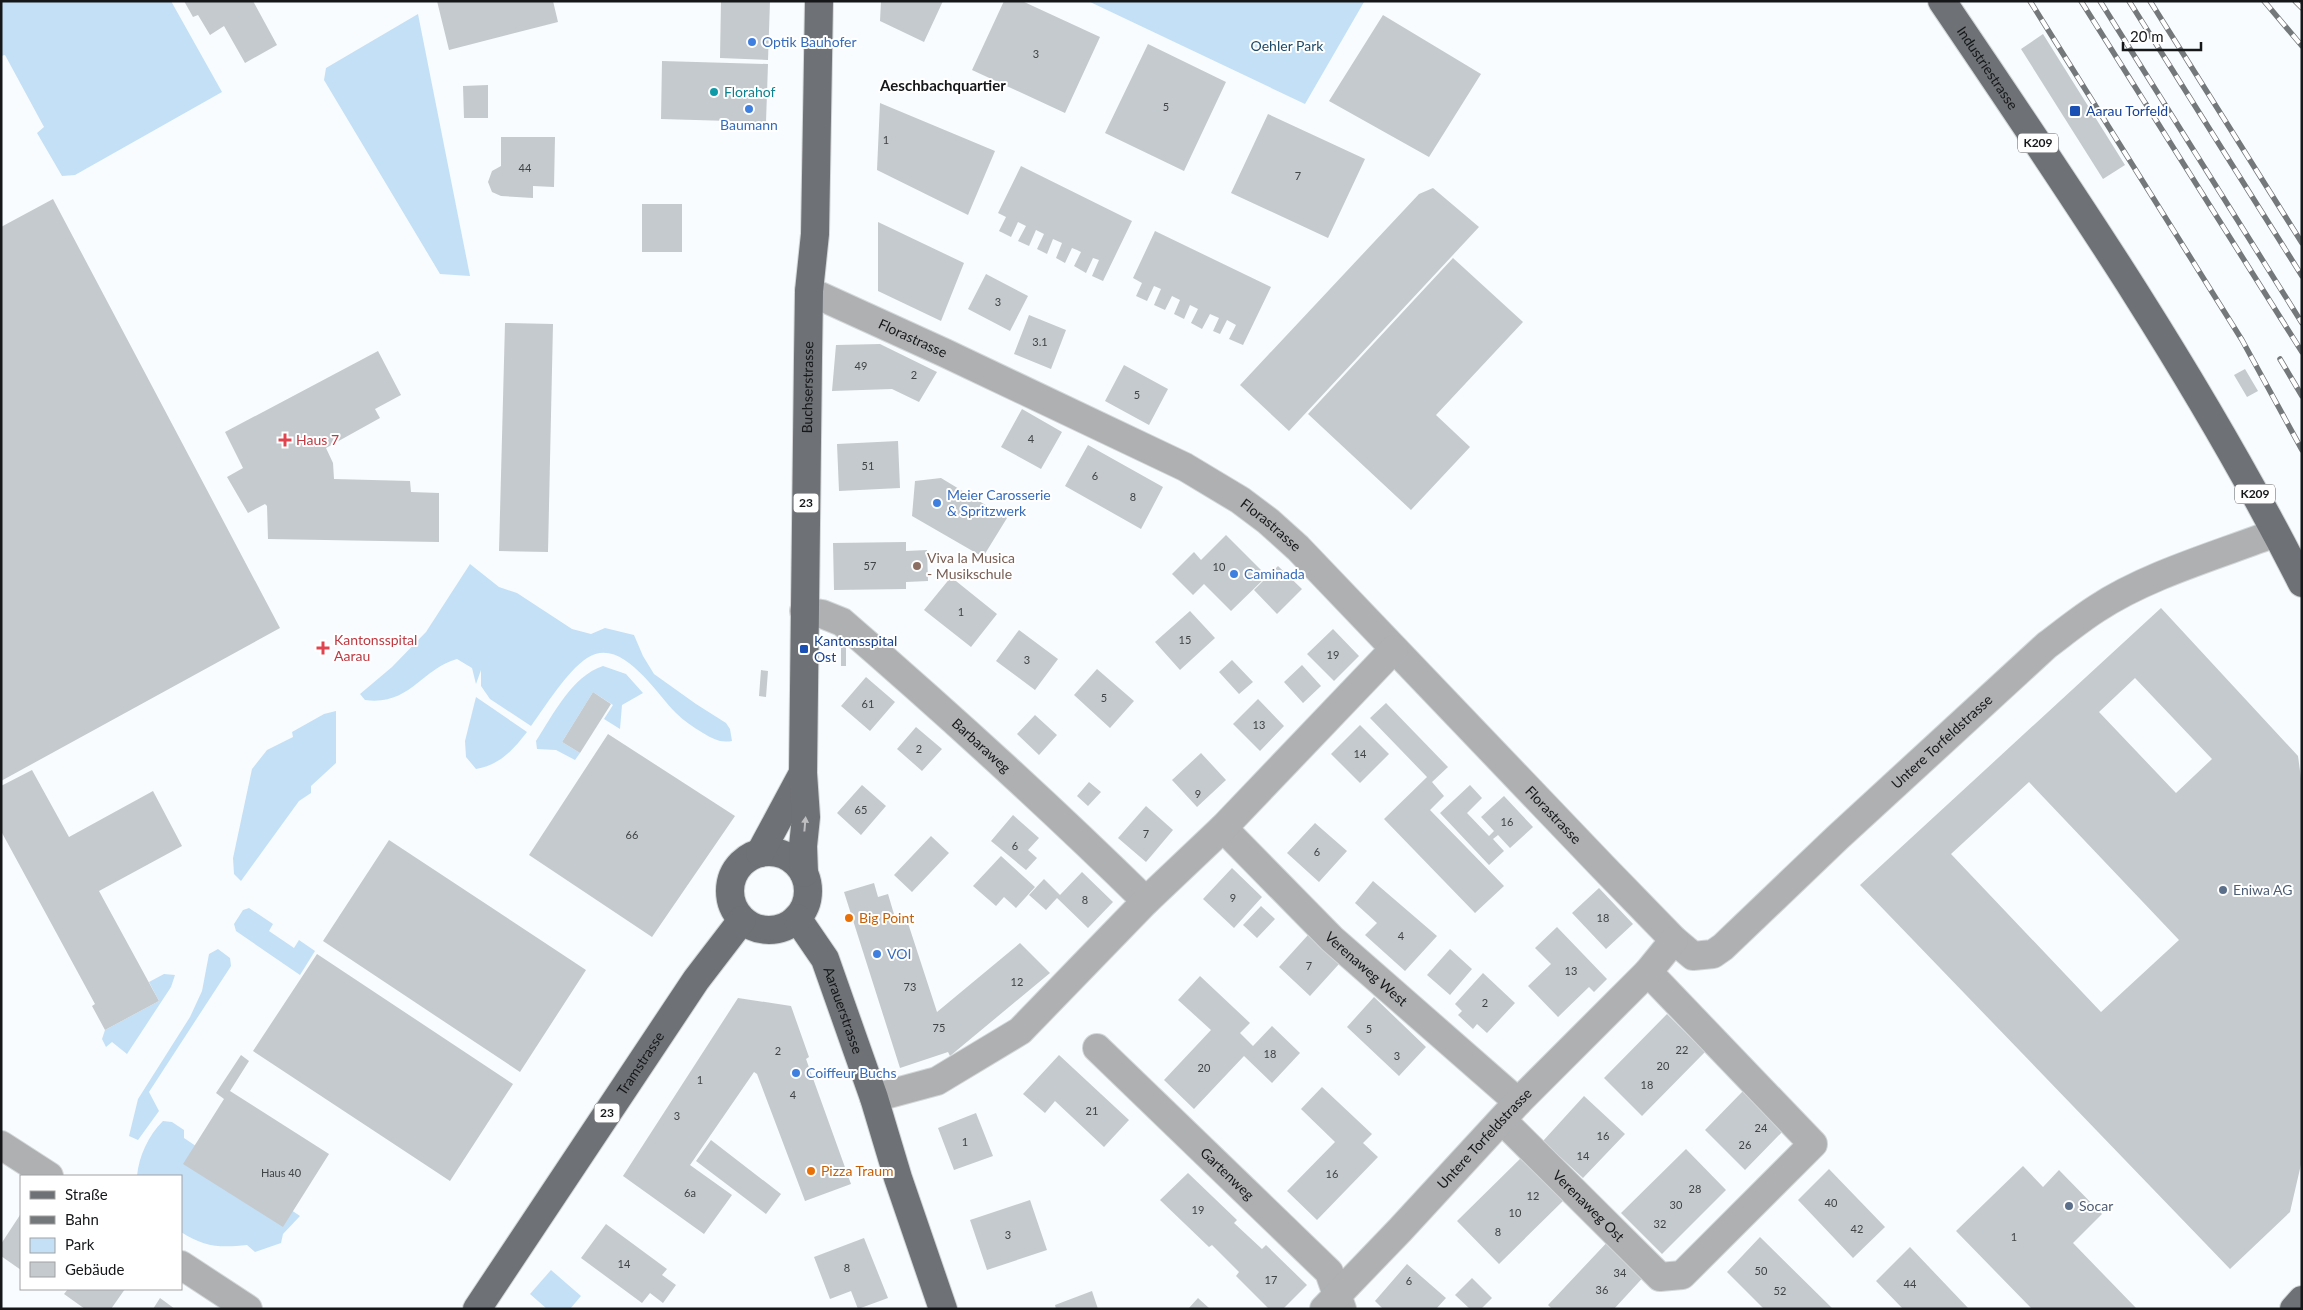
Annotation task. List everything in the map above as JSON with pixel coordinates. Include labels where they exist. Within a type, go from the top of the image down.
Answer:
[{"type":"main road","name":"Buchserstrasse","points":[[804,873],[803,846],[806,817],[803,773],[804,611],[809,291],[815,234],[819,1]]},
{"type":"main road","name":"Industriestrasse","points":[[1942,1],[2074,196],[2234,455],[2275,533]]},
{"type":"main road","name":"K209","points":[[2275,533],[2302,583]]},
{"type":"main road","name":"Buchserstrasse","points":[[760,853],[803,773]]},
{"type":"main road","points":[[760,853],[773,852],[785,856],[796,863],[804,873]]},
{"type":"main road","name":"23","points":[[742,920],[731,902],[731,881],[742,863],[760,853]]},
{"type":"main road","name":"23","points":[[797,918],[805,908],[808,895],[804,873]]},
{"type":"main road","points":[[742,920],[752,927],[764,931],[788,926],[797,918]]},
{"type":"main road","name":"Aarauerstrasse","points":[[797,918],[825,959],[874,1098],[941,1308]]},
{"type":"main road","name":"Tramstrasse","points":[[477,1309],[696,980],[742,920]]},
{"type":"main road","points":[[2294,1309],[2302,1300]]},
{"type":"street","name":"Florastrasse","points":[[809,291],[945,353],[1185,467],[1240,500],[1298,548],[1674,940]]},
{"type":"street","name":"Untere Torfeldstrasse","points":[[1334,1304],[1510,1111],[1648,972],[1674,940],[1694,956],[1713,954],[1723,947],[1837,838],[2047,645],[2097,608],[2151,581],[2275,533]]},
{"type":"street","name":"Barbaraweg","points":[[804,611],[822,614],[842,622],[947,713],[1058,815],[1146,900]]},
{"type":"street","points":[[874,1098],[937,1081],[1020,1031],[1146,900],[1223,828],[1394,649]]},
{"type":"street","name":"Verenaweg West","points":[[1223,828],[1332,939],[1510,1111]]},
{"type":"street","name":"Verenaweg Ost","points":[[1510,1111],[1660,1277],[1682,1275],[1813,1144],[1648,972]]},
{"type":"street","name":"Gartenweg","points":[[1098,1048],[1329,1272],[1334,1304]]},
{"type":"street","points":[[1,1145],[47,1175]]},
{"type":"street","points":[[182,1265],[248,1309]]},
{"type":"green space","points":[[1,1],[171,1],[222,92],[75,175],[62,176],[37,133],[44,127],[5,55],[1,56]]},
{"type":"green space","name":"Oehler Park","points":[[1088,1],[1362,1],[1364,2],[1305,104]]},
{"type":"green space","points":[[418,14],[470,276],[440,274],[324,80],[326,68]]},
{"type":"green space","points":[[470,564],[499,587],[517,593],[572,629],[591,634],[605,628],[634,635],[643,656],[654,674],[726,723],[730,729],[732,741],[713,739],[689,724],[676,713],[636,669],[625,660],[612,654],[600,653],[587,658],[579,664],[531,726],[490,699],[481,686],[481,670],[476,684],[472,668],[457,659],[434,670],[414,686],[393,698],[365,700],[360,694],[392,667],[426,632]]},
{"type":"green space","points":[[603,666],[626,674],[643,693],[622,705],[620,729],[604,719],[613,705],[593,692],[562,742],[580,753],[575,760],[556,750],[537,749],[536,741],[556,708],[582,678]]},
{"type":"green space","points":[[476,697],[527,732],[505,756],[492,764],[476,769],[466,757],[465,741]]},
{"type":"green space","points":[[336,711],[336,763],[311,786],[311,793],[299,801],[241,881],[234,874],[233,858],[252,769],[267,750],[293,737],[292,732],[324,714]]},
{"type":"green space","points":[[249,908],[273,924],[269,931],[294,948],[299,940],[315,951],[300,975],[236,931],[234,924],[243,910]]},
{"type":"green space","points":[[218,949],[230,958],[231,966],[149,1092],[159,1111],[138,1140],[129,1136],[138,1099],[190,1017],[202,991],[209,954]]},
{"type":"green space","points":[[164,974],[175,975],[171,987],[127,1054],[112,1042],[106,1047],[102,1039],[105,1030],[159,1001],[149,982]]},
{"type":"green space","points":[[163,1121],[172,1122],[184,1130],[184,1138],[300,1216],[283,1234],[281,1243],[255,1252],[247,1245],[212,1245],[189,1237],[182,1233],[182,1175],[137,1175],[145,1147]]},
{"type":"green space","points":[[551,1270],[581,1296],[570,1309],[547,1309],[530,1294]]},
{"type":"building","points":[[184,1],[253,1],[277,45],[245,63],[224,26],[210,35],[198,15],[193,17]]},
{"type":"building","points":[[437,1],[553,1],[558,22],[449,50]]},
{"type":"building","name":"Florahof","points":[[721,1],[770,1],[768,60],[720,58]]},
{"type":"building","points":[[881,1],[943,1],[924,42],[880,21]]},
{"type":"building","points":[[1004,1],[1022,1],[1100,37],[1065,113],[972,70]]},
{"type":"building","points":[[1383,15],[1481,74],[1429,157],[1329,101]]},
{"type":"building","points":[[2043,34],[2125,165],[2103,179],[2021,49]]},
{"type":"building","points":[[1148,44],[1226,82],[1184,171],[1105,133]]},
{"type":"building","name":"Florahof","points":[[662,61],[768,64],[766,122],[661,119]]},
{"type":"building","points":[[488,85],[488,118],[464,118],[463,86]]},
{"type":"building","points":[[880,103],[995,151],[968,215],[877,170]]},
{"type":"building","points":[[1268,114],[1365,159],[1328,238],[1231,193]]},
{"type":"building","points":[[501,137],[555,137],[554,187],[533,186],[533,198],[501,196],[492,192],[488,182],[492,171],[501,166]]},
{"type":"building","points":[[1021,166],[1132,221],[1103,281],[1092,276],[1099,260],[1093,258],[1086,273],[1074,266],[1081,252],[1077,250],[1072,248],[1065,263],[1056,258],[1062,243],[1053,239],[1047,254],[1037,249],[1044,234],[1036,230],[1029,246],[1018,241],[1026,226],[1018,222],[1011,237],[999,231],[1006,217],[998,213]]},
{"type":"building","points":[[1433,188],[1479,227],[1289,431],[1240,385],[1419,194]]},
{"type":"building","points":[[53,199],[280,628],[1,781],[1,227]]},
{"type":"building","points":[[642,204],[682,204],[682,252],[642,252]]},
{"type":"building","points":[[878,222],[964,263],[941,321],[878,291]]},
{"type":"building","points":[[1155,231],[1271,287],[1243,345],[1229,339],[1236,325],[1227,320],[1220,334],[1213,331],[1219,318],[1210,314],[1202,329],[1191,323],[1198,309],[1190,305],[1184,319],[1174,314],[1180,300],[1172,296],[1165,310],[1154,305],[1161,289],[1154,286],[1147,301],[1136,296],[1142,283],[1133,278]]},
{"type":"building","points":[[1453,258],[1523,322],[1436,415],[1470,447],[1411,510],[1308,414]]},
{"type":"building","points":[[986,274],[1028,296],[1010,331],[968,309]]},
{"type":"building","points":[[1029,315],[1066,330],[1051,369],[1014,354]]},
{"type":"building","points":[[505,323],[553,324],[548,552],[499,551]]},
{"type":"building","points":[[880,344],[937,372],[919,402],[892,389],[832,391],[836,345]]},
{"type":"building","name":"Haus 7","points":[[378,351],[401,395],[375,409],[380,418],[326,448],[333,463],[334,479],[410,481],[411,492],[439,493],[439,542],[268,539],[267,506],[265,504],[248,513],[227,477],[243,468],[225,432]]},
{"type":"building","points":[[1124,365],[1168,389],[1149,425],[1105,401]]},
{"type":"building","points":[[2245,369],[2258,391],[2247,397],[2234,375]]},
{"type":"building","points":[[1022,409],[1062,432],[1041,469],[1001,447]]},
{"type":"building","points":[[898,441],[900,488],[839,491],[837,444]]},
{"type":"building","points":[[1088,445],[1163,487],[1141,529],[1065,486]]},
{"type":"building","points":[[941,478],[1007,518],[983,557],[912,516],[915,481]]},
{"type":"building","points":[[1226,535],[1267,576],[1231,611],[1204,584],[1193,595],[1172,574],[1194,552],[1201,560]]},
{"type":"building","points":[[906,542],[906,551],[927,550],[928,581],[906,582],[906,589],[834,590],[833,543]]},
{"type":"building","points":[[1278,566],[1302,589],[1277,614],[1254,590]]},
{"type":"building","points":[[951,577],[997,614],[971,647],[924,610]]},
{"type":"building","points":[[2161,608],[2298,756],[2302,786],[2302,1160],[2290,1212],[2230,1269],[1860,885]],"holes":[[[2135,678],[2212,759],[2176,793],[2099,712]],[[2029,782],[2179,940],[2101,1012],[1951,854]]]},
{"type":"building","points":[[1190,611],[1215,638],[1180,670],[1155,642]]},
{"type":"building","points":[[1333,629],[1359,656],[1334,681],[1307,654]]},
{"type":"building","points":[[1019,630],[1058,659],[1035,690],[996,661]]},
{"type":"building","points":[[841,646],[846,646],[846,666],[841,666]]},
{"type":"building","points":[[1232,660],[1253,682],[1239,694],[1219,672]]},
{"type":"building","points":[[1302,665],[1321,686],[1303,703],[1284,682]]},
{"type":"building","points":[[1097,669],[1134,701],[1110,728],[1074,695]]},
{"type":"building","points":[[761,670],[768,671],[766,697],[759,696]]},
{"type":"building","points":[[866,677],[895,702],[870,731],[841,706]]},
{"type":"building","points":[[593,692],[611,704],[580,753],[562,742]]},
{"type":"building","points":[[1258,699],[1284,726],[1260,751],[1233,724]]},
{"type":"building","points":[[1386,703],[1448,767],[1432,782],[1444,796],[1430,810],[1504,886],[1475,913],[1384,819],[1427,777],[1370,718]]},
{"type":"building","points":[[1035,715],[1057,735],[1039,755],[1017,734]]},
{"type":"building","points":[[1360,725],[1389,754],[1360,783],[1331,754]]},
{"type":"building","points":[[916,727],[942,749],[922,771],[897,749]]},
{"type":"building","points":[[608,734],[735,816],[652,937],[529,855]]},
{"type":"building","points":[[1201,753],[1226,780],[1197,807],[1172,780]]},
{"type":"building","points":[[32,770],[69,837],[153,791],[182,846],[99,891],[159,1001],[105,1030],[92,1006],[95,1004],[1,831],[1,786]]},
{"type":"building","points":[[1089,782],[1101,792],[1088,806],[1077,796]]},
{"type":"building","points":[[862,785],[886,806],[861,835],[837,813]]},
{"type":"building","points":[[1470,785],[1482,798],[1467,813],[1489,836],[1494,831],[1481,817],[1504,796],[1533,827],[1510,848],[1498,835],[1493,839],[1504,851],[1489,865],[1440,813]]},
{"type":"building","points":[[1146,806],[1173,830],[1146,862],[1118,838]]},
{"type":"building","points":[[1013,815],[1039,838],[1028,850],[1037,858],[1026,870],[991,841]]},
{"type":"building","points":[[1315,823],[1347,851],[1319,882],[1287,853]]},
{"type":"building","points":[[931,836],[949,853],[912,892],[894,875]]},
{"type":"building","points":[[389,840],[586,970],[520,1072],[323,941]]},
{"type":"building","points":[[1001,856],[1035,887],[1016,908],[1004,897],[996,906],[973,886]]},
{"type":"building","points":[[1232,868],[1262,897],[1234,928],[1203,899]]},
{"type":"building","points":[[1082,872],[1113,902],[1088,928],[1057,898],[1046,910],[1029,895],[1044,879],[1060,895]]},
{"type":"building","points":[[1373,881],[1437,936],[1405,971],[1365,935],[1377,923],[1355,903]]},
{"type":"building","points":[[874,883],[878,897],[888,894],[896,921],[906,917],[937,1012],[1020,943],[1050,973],[950,1056],[948,1052],[900,1068],[844,892]]},
{"type":"building","points":[[1599,888],[1633,924],[1606,949],[1572,913]]},
{"type":"building","points":[[1261,906],[1275,919],[1257,938],[1243,925]]},
{"type":"building","points":[[1557,927],[1607,979],[1594,992],[1589,987],[1558,1017],[1528,986],[1551,964],[1535,948]]},
{"type":"building","points":[[1308,935],[1339,964],[1310,996],[1279,967]]},
{"type":"building","points":[[1450,949],[1472,969],[1450,995],[1427,975]]},
{"type":"building","points":[[317,954],[513,1084],[450,1181],[253,1051]]},
{"type":"building","points":[[1483,973],[1515,1003],[1487,1033],[1477,1024],[1473,1029],[1458,1015],[1462,1011],[1455,1004]]},
{"type":"building","points":[[1200,976],[1250,1023],[1240,1033],[1253,1046],[1272,1026],[1300,1053],[1272,1083],[1244,1056],[1194,1109],[1164,1080],[1211,1030],[1178,1000]]},
{"type":"building","points":[[1374,997],[1426,1047],[1399,1076],[1347,1027]]},
{"type":"building","points":[[738,998],[791,1006],[809,1057],[806,1059],[851,1184],[805,1201],[757,1074],[754,1072],[690,1165],[732,1195],[704,1234],[623,1176]]},
{"type":"building","points":[[1667,1014],[1705,1052],[1642,1116],[1604,1078]]},
{"type":"building","points":[[241,1055],[249,1061],[230,1091],[329,1154],[283,1227],[183,1164],[224,1099],[216,1093]]},
{"type":"building","points":[[1059,1055],[1129,1120],[1104,1147],[1055,1101],[1045,1113],[1023,1094]]},
{"type":"building","points":[[1322,1087],[1372,1134],[1363,1143],[1378,1157],[1317,1220],[1287,1191],[1335,1142],[1301,1109]]},
{"type":"building","points":[[1743,1091],[1783,1131],[1745,1170],[1705,1130]]},
{"type":"building","points":[[1584,1096],[1625,1134],[1583,1178],[1543,1141]]},
{"type":"building","points":[[976,1113],[993,1156],[954,1170],[938,1128]]},
{"type":"building","points":[[711,1140],[781,1194],[766,1214],[696,1161]]},
{"type":"building","points":[[1686,1149],[1726,1190],[1662,1254],[1621,1213]]},
{"type":"building","points":[[1524,1155],[1566,1198],[1499,1264],[1457,1221]]},
{"type":"building","points":[[2023,1166],[2043,1187],[2059,1170],[2102,1214],[2073,1243],[2137,1309],[2032,1309],[1956,1231]]},
{"type":"building","points":[[1829,1169],[1885,1227],[1853,1258],[1798,1200]]},
{"type":"building","points":[[1188,1173],[1237,1220],[1234,1223],[1262,1249],[1266,1245],[1307,1285],[1283,1309],[1269,1309],[1236,1276],[1239,1272],[1212,1245],[1209,1247],[1160,1200]]},
{"type":"building","points":[[1030,1200],[1047,1250],[987,1270],[970,1220]]},
{"type":"building","points":[[20,1215],[20,1269],[1,1256],[1,1244]]},
{"type":"building","points":[[606,1224],[667,1269],[662,1275],[676,1285],[663,1303],[650,1293],[642,1303],[581,1258]]},
{"type":"building","points":[[1613,1236],[1649,1271],[1614,1309],[1552,1309],[1548,1305]]},
{"type":"building","points":[[1760,1237],[1833,1309],[1764,1309],[1727,1272]]},
{"type":"building","points":[[864,1238],[888,1298],[858,1309],[851,1291],[830,1299],[814,1257]]},
{"type":"building","points":[[1910,1247],[1969,1309],[1903,1309],[1876,1281]]},
{"type":"building","points":[[1407,1264],[1446,1298],[1436,1309],[1383,1309],[1375,1301]]},
{"type":"building","points":[[1472,1278],[1492,1298],[1481,1309],[1470,1309],[1455,1295]]},
{"type":"building","points":[[67,1290],[124,1290],[111,1309],[85,1309],[64,1294]]},
{"type":"building","points":[[1092,1291],[1098,1309],[1056,1309],[1055,1305]]},
{"type":"building","points":[[160,1298],[175,1309],[153,1309]]},
{"type":"building","points":[[1198,1298],[1210,1309],[1188,1309]]},
{"type":"railway","points":[[2030,1],[2242,340],[2302,450]]},
{"type":"railway","points":[[2081,1],[2302,352]]},
{"type":"railway","points":[[2100,1],[2302,323]]},
{"type":"railway","points":[[2129,1],[2302,276]]},
{"type":"railway","points":[[2150,1],[2302,243]]},
{"type":"railway","points":[[2264,1],[2302,46]]},
{"type":"railway","points":[[2295,1],[2302,8]]},
{"type":"railway","points":[[2280,359],[2302,396]]},
{"type":"place","name":"Optik Bauhofer","points":[[752,42]]},
{"type":"place","name":"Florahof","points":[[714,92]]},
{"type":"place","name":"Baumann","points":[[749,109]]},
{"type":"place","name":"Aarau Torfeld","points":[[2075,111]]},
{"type":"place","name":"Haus 7","points":[[285,440]]},
{"type":"place","name":"Meier Carosserie & Spritzwerk","points":[[937,503]]},
{"type":"place","name":"Viva la Musica - Musikschule","points":[[917,566]]},
{"type":"place","name":"Caminada","points":[[1234,574]]},
{"type":"place","name":"Kantonsspital Aarau","points":[[323,648]]},
{"type":"place","name":"Kantonsspital Ost","points":[[804,649]]},
{"type":"place","name":"Eniwa AG","points":[[2223,890]]},
{"type":"place","name":"Big Point","points":[[849,918]]},
{"type":"place","name":"VOI","points":[[877,954]]},
{"type":"place","name":"Coiffeur Buchs","points":[[796,1073]]},
{"type":"place","name":"Pizza Traum","points":[[811,1171]]},
{"type":"place","name":"Socar","points":[[2069,1206]]},
{"type":"district","name":"Aeschbachquartier","points":[[943,86]]}]
